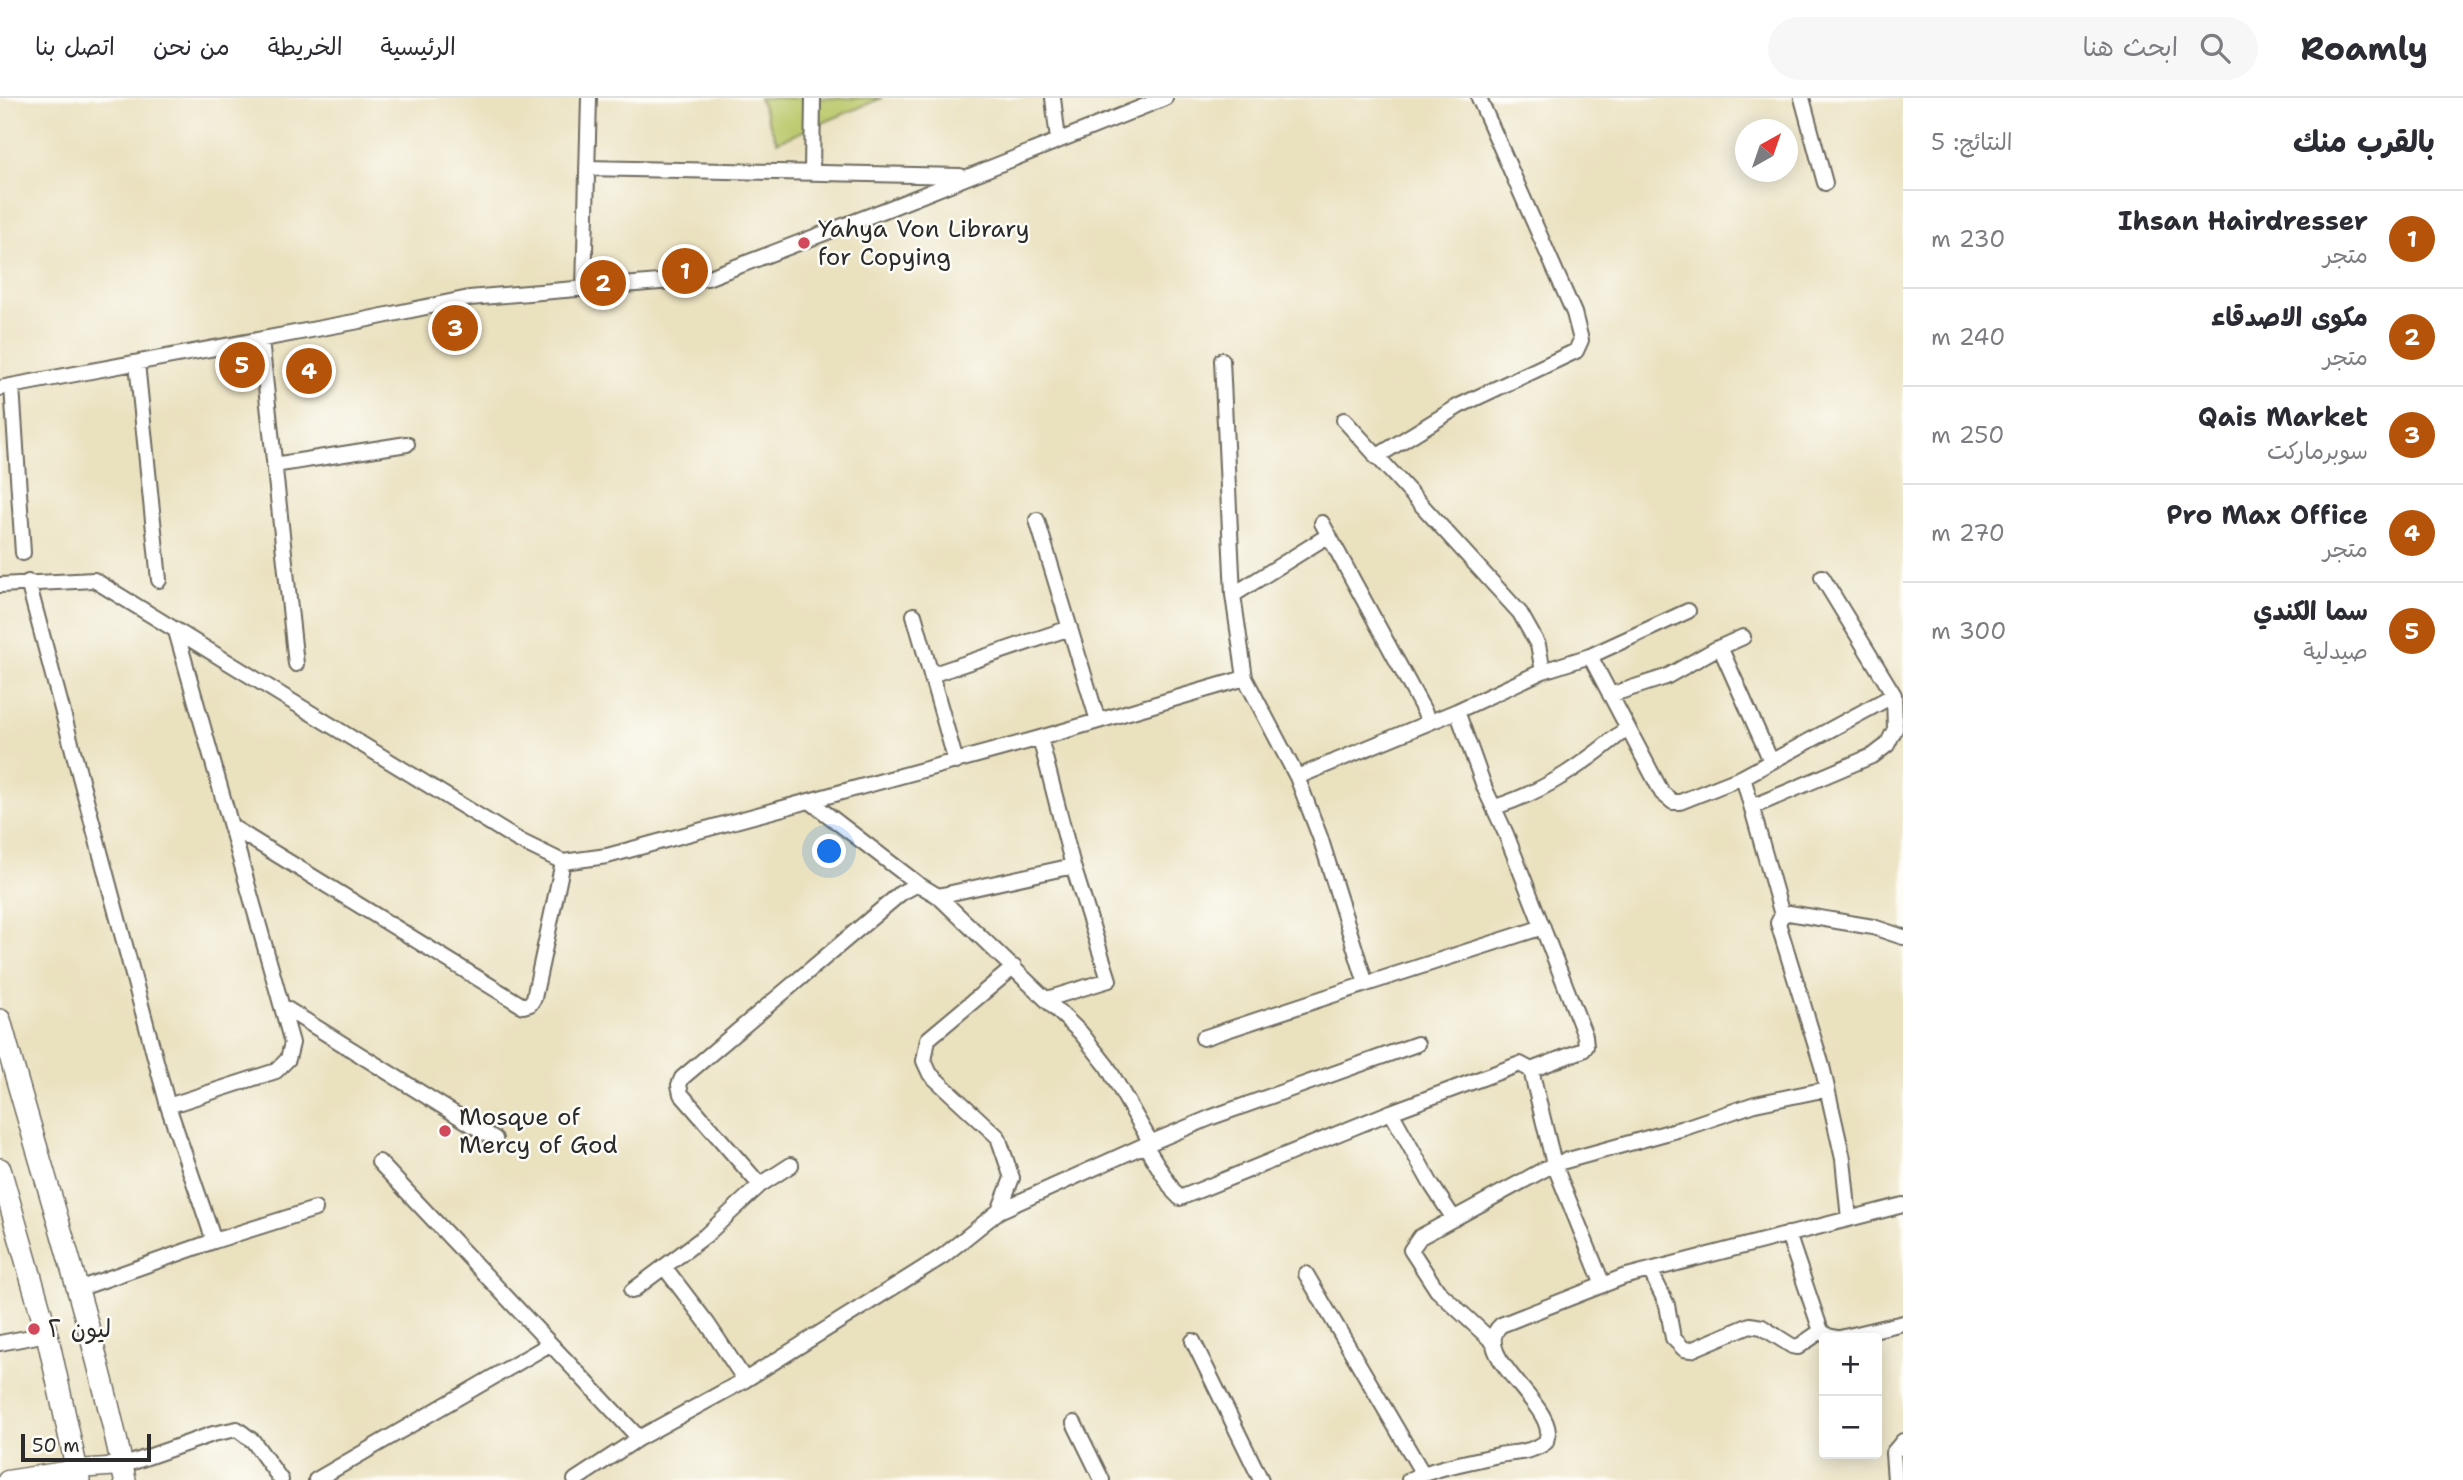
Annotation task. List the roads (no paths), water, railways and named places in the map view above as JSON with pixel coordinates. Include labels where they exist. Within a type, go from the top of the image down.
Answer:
[{"type":"main road","points":[[0,1020],[78,1289],[124,1473]]},
{"type":"main road","points":[[0,1169],[47,1334],[78,1474]]},
{"type":"street","points":[[584,290],[589,98]]},
{"type":"street","points":[[812,172],[813,98]]},
{"type":"street","points":[[1053,98],[1058,140]]},
{"type":"street","points":[[23,553],[6,387],[469,298],[706,278],[1165,98]]},
{"type":"street","points":[[1376,457],[1460,406],[1576,351],[1581,341],[1574,313],[1479,98]]},
{"type":"street","points":[[1802,98],[1825,183]]},
{"type":"street","points":[[587,168],[968,177]]},
{"type":"street","points":[[261,340],[296,664]]},
{"type":"street","points":[[1222,360],[1233,595],[1245,678],[1297,777],[1320,837],[1366,984]]},
{"type":"street","points":[[137,363],[159,580]]},
{"type":"street","points":[[1344,420],[1520,613],[1538,645],[1543,671]]},
{"type":"street","points":[[274,466],[407,444]]},
{"type":"street","points":[[1037,520],[1098,721]]},
{"type":"street","points":[[1233,595],[1326,529],[1430,722]]},
{"type":"street","points":[[1752,807],[1874,755],[1882,749],[1895,729],[1894,695],[1822,577]]},
{"type":"street","points":[[0,585],[94,580],[519,840],[563,862],[607,856],[811,802],[1245,678]]},
{"type":"street","points":[[28,582],[168,1106],[214,1241]]},
{"type":"street","points":[[1297,777],[1457,711],[1543,671],[1590,656],[1688,611]]},
{"type":"street","points":[[914,614],[956,762]]},
{"type":"street","points":[[931,674],[1070,628]]},
{"type":"street","points":[[168,1106],[267,1075],[283,1066],[292,1044],[176,631]]},
{"type":"street","points":[[1610,695],[1666,677],[1743,636]]},
{"type":"street","points":[[1720,647],[1771,761]]},
{"type":"street","points":[[1590,656],[1662,793],[1673,802],[1680,802],[1743,777],[1894,695]]},
{"type":"street","points":[[1457,711],[1485,789],[1495,807],[1585,1036],[1586,1046],[1583,1050],[1531,1070]]},
{"type":"street","points":[[1495,807],[1548,786],[1598,752],[1627,728]]},
{"type":"street","points":[[1040,738],[1073,866],[1109,980],[1047,999]]},
{"type":"street","points":[[1743,777],[1782,915],[1778,923],[1827,1089],[1843,1159],[1849,1219]]},
{"type":"street","points":[[811,802],[918,884],[938,896],[1082,1033],[1107,1066],[1174,1192],[1180,1198],[1391,1112],[1520,1064],[1531,1070],[1554,1164],[1603,1285]]},
{"type":"street","points":[[232,827],[523,1006],[530,1004],[534,998],[563,862]]},
{"type":"street","points":[[938,896],[1073,866]]},
{"type":"street","points":[[760,1185],[681,1094],[679,1085],[682,1078],[901,893],[918,884]]},
{"type":"street","points":[[1782,915],[1789,913],[1831,919],[1873,927],[1903,937]]},
{"type":"street","points":[[1203,1038],[1543,927]]},
{"type":"street","points":[[999,1211],[1012,1178],[998,1137],[930,1074],[924,1061],[928,1039],[1014,967]]},
{"type":"street","points":[[282,1006],[495,1139]]},
{"type":"street","points":[[575,1480],[639,1438],[745,1380],[943,1256],[999,1211],[1212,1117],[1417,1044]]},
{"type":"street","points":[[1493,1342],[1437,1290],[1411,1250],[1420,1237],[1554,1164],[1684,1128],[1755,1104],[1827,1089]]},
{"type":"street","points":[[1391,1112],[1454,1219]]},
{"type":"street","points":[[379,1162],[639,1438]]},
{"type":"street","points":[[632,1292],[705,1236],[760,1185],[791,1165]]},
{"type":"street","points":[[1306,1274],[1416,1477],[1502,1454],[1534,1450],[1546,1442],[1548,1432],[1545,1423],[1530,1396],[1495,1352],[1494,1331],[1501,1325],[1603,1285],[1650,1270],[1903,1205]]},
{"type":"street","points":[[78,1289],[315,1209]]},
{"type":"street","points":[[1788,1234],[1824,1333]]},
{"type":"street","points":[[665,1268],[707,1323],[745,1380]]},
{"type":"street","points":[[1650,1270],[1667,1305],[1673,1338],[1684,1349],[1691,1350],[1750,1325],[1762,1327],[1798,1347],[1821,1331]]},
{"type":"street","points":[[1860,1333],[1903,1323]]},
{"type":"street","points":[[0,1343],[47,1334]]},
{"type":"street","points":[[1193,1341],[1261,1480]]},
{"type":"street","points":[[316,1480],[550,1344]]},
{"type":"street","points":[[1074,1423],[1102,1480]]},
{"type":"street","points":[[7,1480],[124,1473],[214,1434],[237,1429],[253,1441],[281,1480]]},
{"type":"street","points":[[1895,1480],[1893,1453],[1903,1441]]},
{"type":"place","name":"Yahya Von Library for Copying","points":[[804,243]]},
{"type":"place","name":"Ihsan Hairdresser","points":[[685,271]]},
{"type":"place","name":"مكوى الاصدقاء","points":[[603,283]]},
{"type":"place","name":"Qais Market","points":[[455,328]]},
{"type":"place","name":"سما الكندي","points":[[242,365]]},
{"type":"place","name":"Pro Max Office","points":[[309,371]]},
{"type":"place","name":"Mosque of Mercy of God","points":[[445,1131]]},
{"type":"place","name":"ليون ٢","points":[[34,1329]]}]
